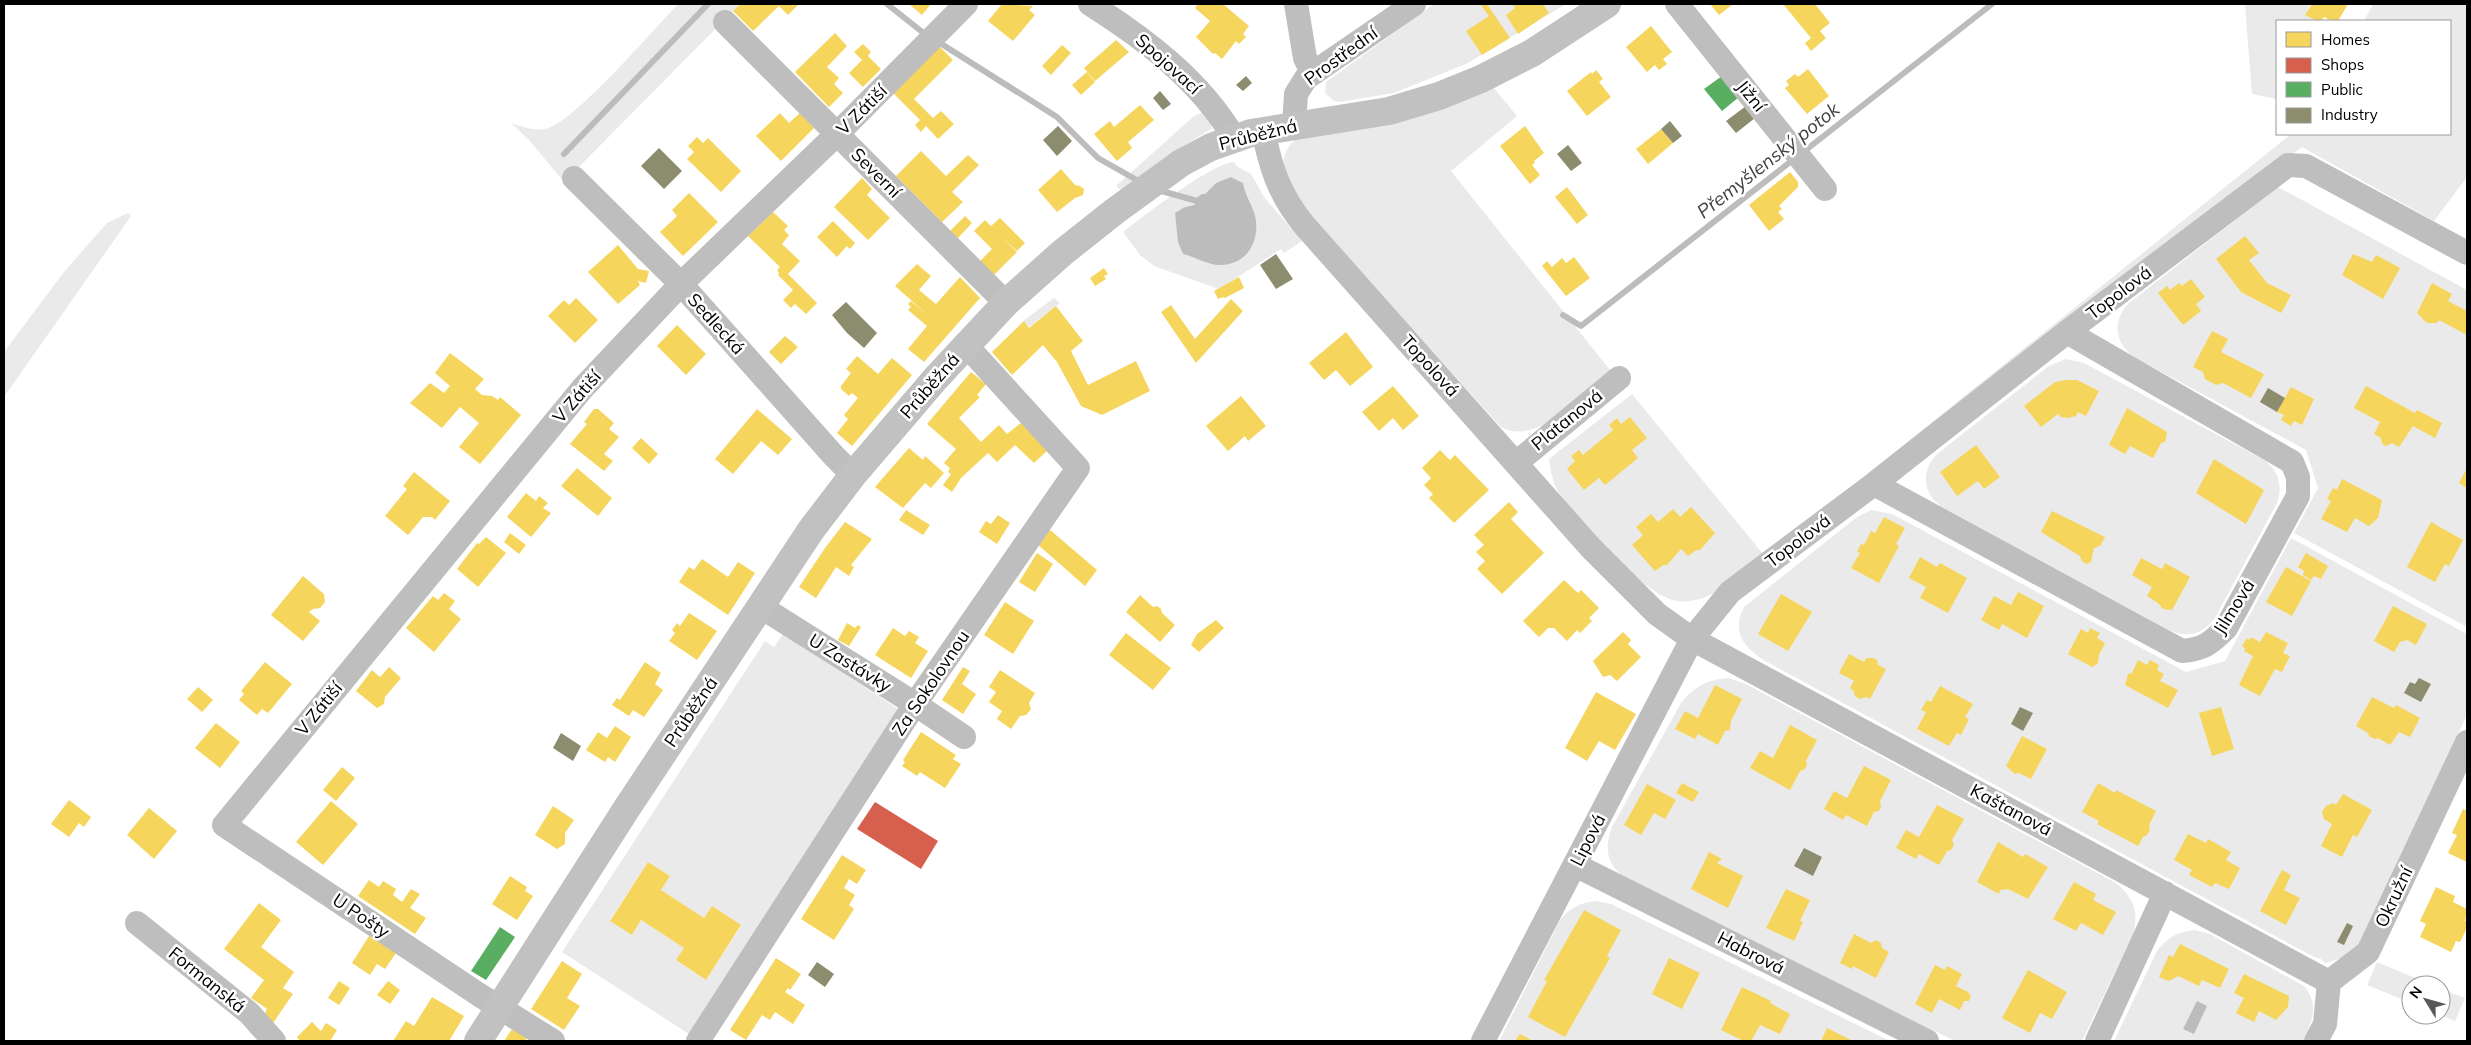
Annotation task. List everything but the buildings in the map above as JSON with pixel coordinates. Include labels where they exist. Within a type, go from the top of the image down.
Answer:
[{"type":"street","name":"V Zátiší","points":[[224,824],[582,389],[681,284],[837,134],[966,4]]},
{"type":"street","name":"Spojovací","points":[[1090,4],[1128,28],[1171,65],[1209,101],[1234,138]]},
{"type":"street","points":[[1296,4],[1305,58],[1313,73]]},
{"type":"street","name":"Prostřední","points":[[1294,125],[1295,99],[1298,88],[1313,73],[1414,4]]},
{"type":"street","name":"Průběžná","points":[[478,1041],[625,810],[811,530],[853,475],[966,344],[1006,303],[1062,253],[1149,186],[1199,153],[1234,138],[1263,130],[1389,110],[1460,88],[1532,53],[1606,4]]},
{"type":"street","name":"Jižní","points":[[1677,4],[1825,189]]},
{"type":"street","name":"Severní","points":[[725,22],[1006,303]]},
{"type":"street","name":"Topolová","points":[[1263,130],[1275,179],[1290,208],[1591,548],[1657,614],[1692,639],[1730,592],[1874,484],[2067,332],[2288,165],[2306,166],[2467,253]]},
{"type":"street","name":"Sedlecká","points":[[574,178],[681,284],[853,475]]},
{"type":"street","name":"Jilmová","points":[[1874,484],[2182,651],[2198,650],[2212,642],[2226,628],[2298,496],[2298,477],[2292,462],[2067,332]]},
{"type":"street","name":"Za Sokolovnou","points":[[698,1041],[915,704],[1078,468],[966,344]]},
{"type":"street","name":"Platanová","points":[[1516,463],[1619,378]]},
{"type":"street","name":"U Zastávky","points":[[761,607],[964,737]]},
{"type":"street","name":"Lipová","points":[[1483,1041],[1692,639]]},
{"type":"street","name":"Kaštanová","points":[[1692,639],[2329,982]]},
{"type":"street","name":"Okružní","points":[[2329,982],[2368,952],[2467,742]]},
{"type":"street","name":"U Pošty","points":[[224,824],[553,1041]]},
{"type":"street","name":"Habrová","points":[[1575,865],[1927,1041]]},
{"type":"street","points":[[2097,1041],[2165,893]]},
{"type":"street","name":"Formanská","points":[[137,923],[249,1014],[274,1041]]},
{"type":"street","points":[[2316,1041],[2325,1024],[2329,982]]},
{"type":"shaded area","points":[[678,4],[740,4],[564,182],[529,140],[511,123],[539,129],[548,128],[560,122],[595,92]]},
{"type":"shaded area","points":[[1434,4],[1566,4],[1468,63],[1394,93],[1339,102],[1334,101],[1325,93],[1326,82]]},
{"type":"shaded area","points":[[2245,4],[2311,4],[2305,15],[2315,20],[2276,20],[2276,99],[2252,94]]},
{"type":"shaded area","points":[[2373,4],[2467,4],[2467,177],[2434,221],[2302,147],[1767,559],[1764,557],[2290,135],[2451,135],[2451,20],[2365,20]]},
{"type":"shaded area","points":[[1492,86],[1517,116],[1451,171],[1610,370],[1543,425],[1522,431],[1511,431],[1501,427],[1313,220],[1290,186],[1284,166],[1284,156],[1288,148],[1299,137]]},
{"type":"shaded area","points":[[1204,112],[1212,124],[1211,129],[1175,151],[1122,191],[1116,186],[1194,116]]},
{"type":"shaded area","points":[[1234,162],[1238,167],[1251,174],[1264,197],[1302,241],[1284,253],[1281,249],[1219,289],[1154,266],[1140,255],[1123,232],[1177,192],[1223,165]],"holes":[[[1231,177],[1243,183],[1246,198],[1254,212],[1209,264],[1200,258],[1183,254],[1175,213],[1185,207],[1194,205],[1216,183]]]},
{"type":"shaded area","points":[[1231,177],[1243,183],[1254,212],[1256,231],[1251,248],[1239,260],[1230,264],[1220,265],[1211,264],[1183,254],[1178,242],[1175,213],[1185,207],[1194,205],[1216,183]]},
{"type":"shaded area","points":[[2278,187],[2467,290],[2467,627],[2294,533],[2318,488],[2306,450],[2134,357],[2122,345],[2119,338],[2118,324],[2129,303]]},
{"type":"shaded area","points":[[128,213],[131,216],[4,397],[4,352],[64,272],[107,223]]},
{"type":"shaded area","points":[[1054,298],[1060,303],[1029,327],[1023,321]]},
{"type":"shaded area","points":[[2066,359],[2084,363],[2264,460],[2276,474],[2280,491],[2277,503],[2215,618],[2201,631],[2184,634],[2171,631],[1942,507],[1935,501],[1927,489],[1926,475],[1928,467],[1937,454],[2049,366]]},
{"type":"shaded area","points":[[1632,394],[1763,554],[1729,583],[1699,599],[1675,601],[1655,591],[1641,581],[1582,523],[1562,498],[1554,484],[1549,459]]},
{"type":"shaded area","points":[[1871,510],[1892,514],[2186,672],[2225,661],[2291,538],[2467,634],[2467,715],[2361,942],[2349,956],[2325,963],[2321,959],[2314,957],[1765,661],[1751,650],[1739,631],[1740,616],[1744,607],[1857,517]]},
{"type":"shaded area","points":[[783,634],[898,709],[689,1034],[562,952],[765,641],[774,647]],"holes":[[[648,862],[670,876],[661,890],[704,918],[712,906],[741,926],[706,980],[677,961],[684,948],[641,920],[632,935],[610,920]]]},
{"type":"shaded area","points":[[1728,678],[1746,684],[2116,883],[2127,894],[2134,906],[2135,912],[2133,934],[2082,1041],[1955,1041],[1628,881],[1621,875],[1609,857],[1608,844],[1612,827],[1681,703],[1696,688],[1714,680]]},
{"type":"shaded area","points":[[1596,901],[1611,904],[1890,1041],[1499,1041],[1560,920],[1576,906]]},
{"type":"shaded area","points":[[2195,930],[2210,934],[2304,986],[2312,1000],[2313,1013],[2303,1041],[2114,1041],[2157,951],[2173,936]]},
{"type":"shaded area","points":[[2377,962],[2408,975],[2401,975],[2401,999],[2367,985]]},
{"type":"shaded area","points":[[2451,993],[2465,998],[2455,1021],[2451,1019]]},
{"type":"shaded area","points":[[2197,1001],[2207,1006],[2194,1034],[2183,1029]]},
{"type":"waterway","name":"Přemyšlenský potok","points":[[564,154],[708,4]]},
{"type":"waterway","name":"Přemyšlenský potok","points":[[887,4],[921,31],[1057,117],[1098,158],[1142,183]]},
{"type":"waterway","name":"Přemyšlenský potok","points":[[1802,153],[1992,4]]},
{"type":"waterway","name":"Přemyšlenský potok","points":[[1563,315],[1581,326],[1794,159]]},
{"type":"waterway","name":"Přemyšlenský potok","points":[[1158,190],[1197,201],[1203,197]]}]
